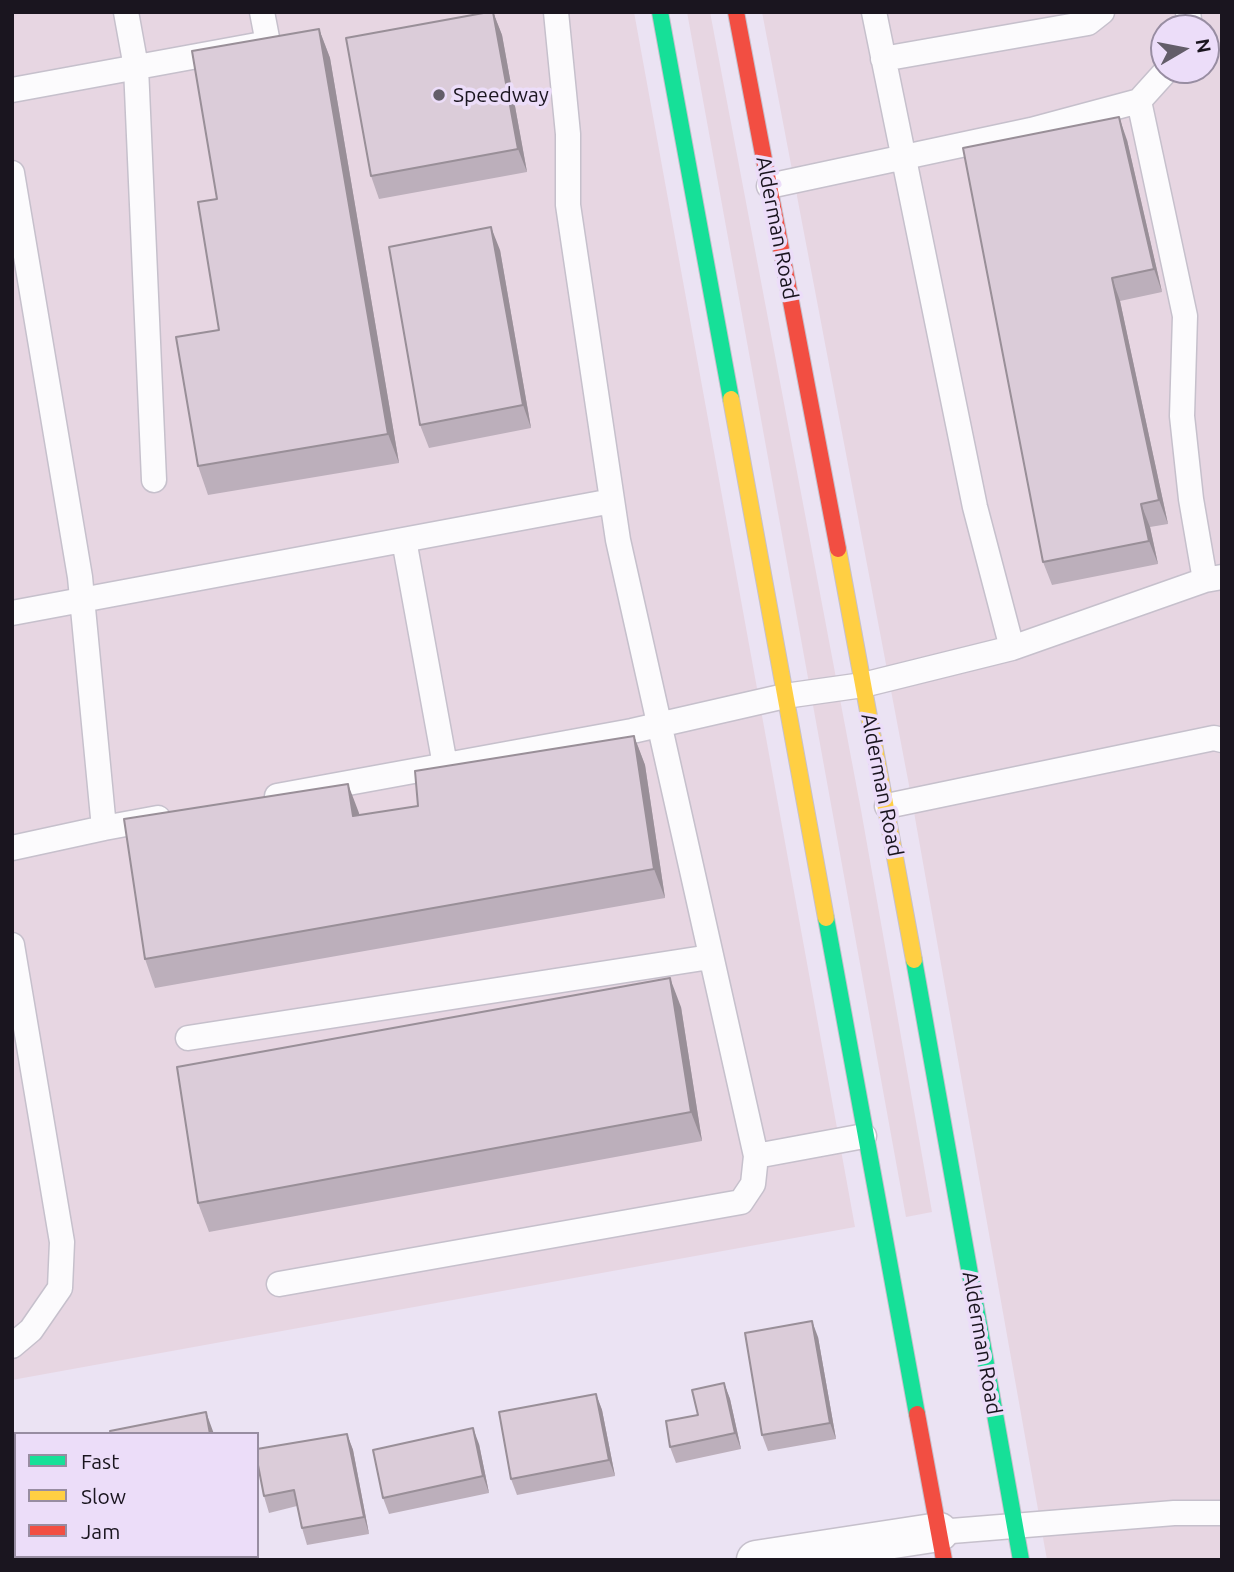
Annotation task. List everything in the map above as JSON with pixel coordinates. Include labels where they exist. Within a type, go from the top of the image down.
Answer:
[{"type":"main road","points":[[660,12],[864,1136],[942,1546]]},
{"type":"main road","name":"Alderman Road","points":[[736,12],[887,806],[1021,1560]]},
{"type":"street","points":[[756,1560],[942,1546]]},
{"type":"lane","points":[[126,12],[136,67],[154,480]]},
{"type":"lane","points":[[12,90],[268,43],[262,12]]},
{"type":"lane","points":[[279,1284],[741,1202],[753,1184],[757,1156],[658,724],[612,501],[569,205],[568,134],[556,12]]},
{"type":"lane","points":[[874,12],[975,507],[1012,648]]},
{"type":"lane","points":[[883,59],[1088,23],[1102,12]]},
{"type":"lane","points":[[769,186],[1031,130],[1139,101],[1154,84]]},
{"type":"lane","points":[[254,800],[658,724],[785,696],[863,685],[1012,648],[1213,578],[1191,499],[1182,416],[1185,316],[1139,101]]},
{"type":"lane","points":[[12,173],[82,600],[104,828]]},
{"type":"lane","points":[[12,613],[612,501]]},
{"type":"lane","points":[[404,540],[445,765]]},
{"type":"lane","points":[[887,806],[1214,738],[1222,740]]},
{"type":"lane","points":[[12,848],[186,813]]},
{"type":"lane","points":[[12,945],[62,1241],[60,1288],[31,1330],[12,1346]]},
{"type":"lane","points":[[188,1038],[710,957]]},
{"type":"lane","points":[[757,1156],[864,1136]]},
{"type":"lane","points":[[942,1546],[1016,1524],[1222,1513]]},
{"type":"shaded area","points":[[12,12],[634,12],[855,1227],[12,1380]]},
{"type":"shaded area","points":[[687,12],[710,12],[861,810],[932,1212],[906,1217]]},
{"type":"shaded area","points":[[762,12],[1222,12],[1222,1560],[1047,1560],[912,801]]},
{"type":"building","points":[[493,12],[518,149],[371,176],[346,38]]},
{"type":"building","points":[[319,29],[388,434],[198,466],[176,337],[219,330],[198,202],[217,199],[192,51]]},
{"type":"building","points":[[1119,117],[1154,269],[1112,278],[1159,500],[1141,504],[1149,541],[1043,562],[963,148]]},
{"type":"building","points":[[491,227],[523,405],[420,425],[389,247]]},
{"type":"building","points":[[634,736],[654,869],[145,959],[124,819],[348,784],[353,816],[418,806],[415,771]]},
{"type":"building","points":[[670,978],[691,1112],[198,1203],[177,1067]]},
{"type":"building","points":[[812,1321],[830,1423],[762,1435],[745,1333]]},
{"type":"building","points":[[724,1383],[735,1433],[670,1447],[666,1421],[698,1415],[692,1390]]},
{"type":"building","points":[[596,1394],[609,1460],[511,1479],[499,1412]]},
{"type":"building","points":[[206,1412],[210,1432],[110,1432]]},
{"type":"building","points":[[473,1428],[483,1476],[383,1498],[373,1450]]},
{"type":"building","points":[[347,1434],[364,1517],[302,1528],[294,1490],[264,1496],[259,1470],[259,1449]]},
{"type":"building","points":[[12,1508],[14,1558],[73,1558],[63,1560],[12,1560]]},
{"type":"traffic: fast","points":[[660,12],[731,399]]},
{"type":"traffic: fast","points":[[826,918],[917,1414]]},
{"type":"traffic: fast","points":[[914,960],[1021,1560]]},
{"type":"traffic: slow","points":[[731,399],[826,918]]},
{"type":"traffic: slow","points":[[838,549],[914,960]]},
{"type":"traffic: jam","points":[[736,12],[838,549]]},
{"type":"traffic: jam","points":[[917,1414],[944,1560]]},
{"type":"place","name":"Speedway","points":[[439,95]]}]
